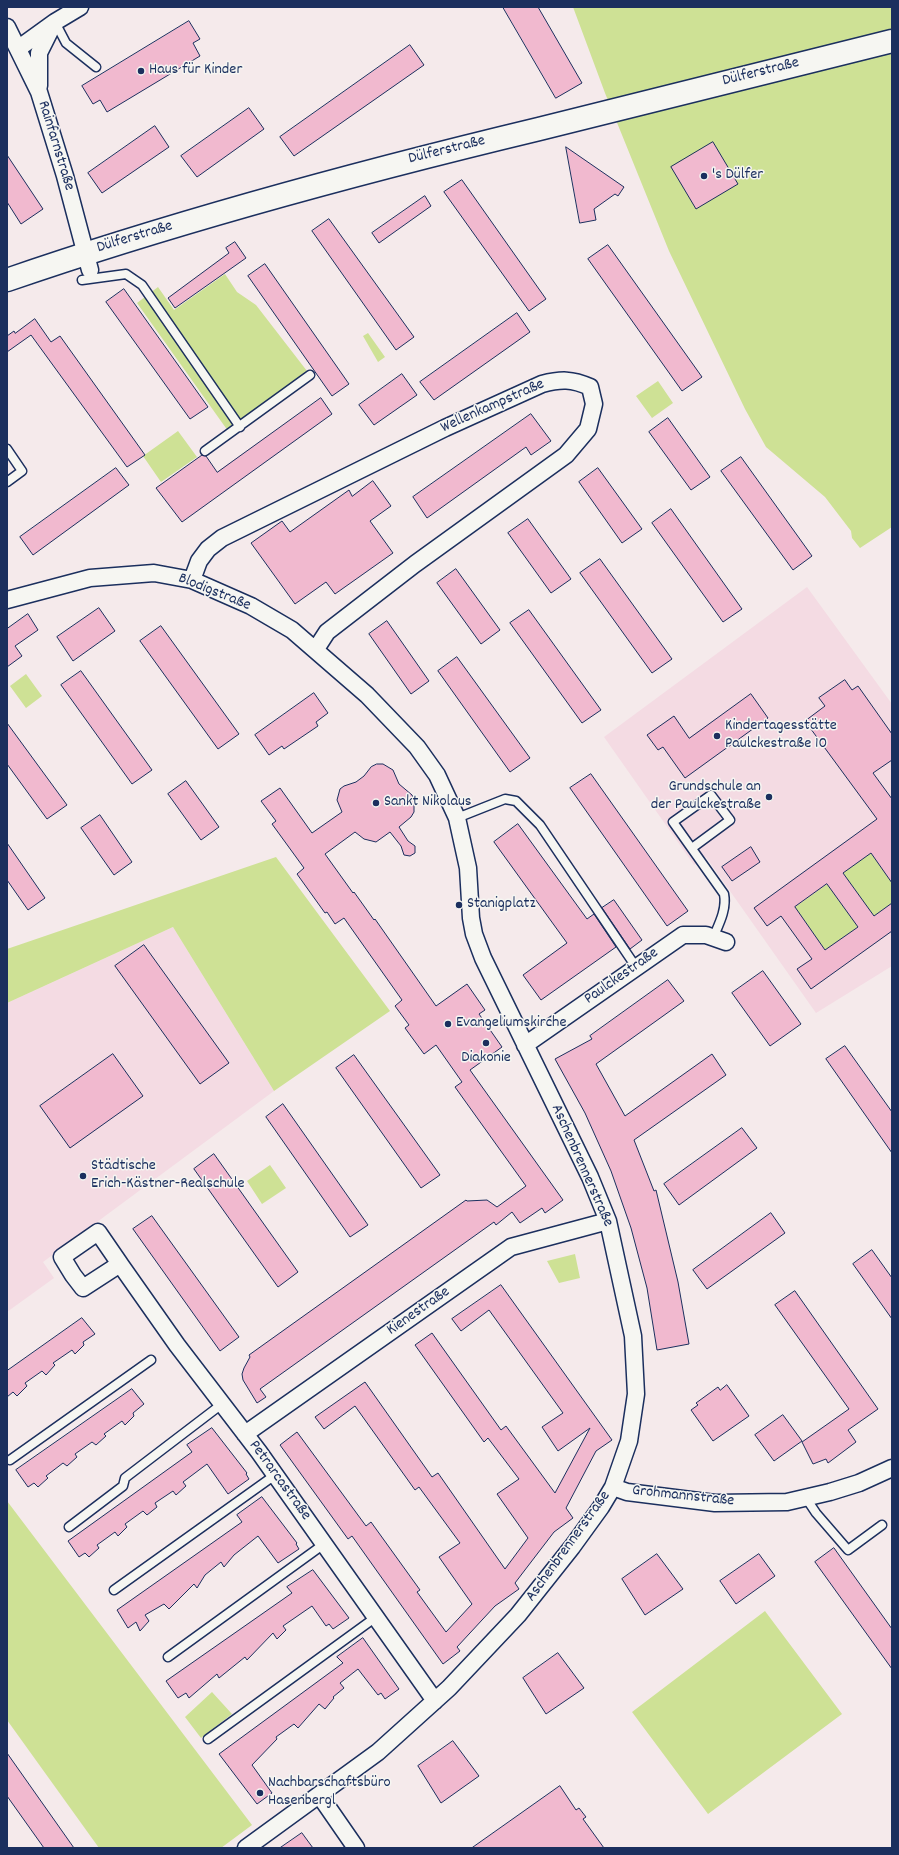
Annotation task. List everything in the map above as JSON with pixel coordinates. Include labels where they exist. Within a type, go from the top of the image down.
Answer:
[{"type":"main road","name":"Dülferstraße","points":[[7,280],[86,268],[270,199],[422,157],[892,41]]},
{"type":"street","points":[[19,48],[54,22],[80,7]]},
{"type":"street","points":[[39,92],[39,53],[54,22]]},
{"type":"street","name":"Rainfarnstraße","points":[[7,27],[19,48],[39,92],[86,268]]},
{"type":"street","name":"Wellenkampstraße","points":[[192,580],[199,561],[208,549],[222,538],[290,504],[542,384],[567,380],[578,381],[590,387],[594,404],[588,429],[566,454],[390,583],[327,632],[316,649]]},
{"type":"street","name":"Blodigstraße","points":[[7,600],[90,578],[154,573],[192,580],[251,606],[292,630],[316,649],[387,714],[418,747],[431,765],[457,818]]},
{"type":"street","points":[[457,818],[468,868],[470,910],[474,934],[483,958],[525,1045]]},
{"type":"street","name":"Paulckestraße","points":[[525,1045],[683,935],[706,935],[720,940]]},
{"type":"street","name":"Aschenbrennerstraße","points":[[246,1848],[320,1796],[378,1752],[435,1701],[518,1615],[572,1547],[614,1487],[629,1441],[634,1419],[636,1394],[633,1336],[608,1221],[590,1177],[525,1045]]},
{"type":"street","name":"Kienestraße","points":[[245,1434],[511,1247],[608,1221]]},
{"type":"street","name":"Petrarcastraße","points":[[120,1264],[275,1475],[435,1701]]},
{"type":"street","name":"Grohmannstraße","points":[[614,1487],[627,1492],[714,1503],[787,1502],[859,1484],[892,1468]]},
{"type":"street","points":[[320,1796],[356,1848]]},
{"type":"lane","points":[[54,22],[66,43],[96,67]]},
{"type":"lane","points":[[86,268],[126,274],[142,285],[240,427]]},
{"type":"lane","points":[[205,451],[310,375]]},
{"type":"lane","points":[[7,449],[22,471],[7,482]]},
{"type":"lane","points":[[692,848],[730,820],[711,795],[673,822],[724,894],[725,901],[720,940]]},
{"type":"lane","points":[[457,818],[505,799],[516,801],[540,825],[636,967]]},
{"type":"lane","points":[[10,1460],[151,1360]]},
{"type":"lane","points":[[69,1527],[123,1486],[125,1478],[222,1404]]},
{"type":"lane","points":[[114,1590],[275,1475]]},
{"type":"lane","points":[[806,1498],[816,1513],[848,1550],[882,1526]]},
{"type":"lane","points":[[168,1658],[324,1544]]},
{"type":"lane","points":[[208,1739],[376,1617]]},
{"type":"shaded area","name":"Grundschule an der Paulckestraße","points":[[807,587],[892,704],[892,966],[816,1013],[706,857],[694,865],[604,737]]},
{"type":"shaded area","name":"Städtische Erich-Kästner-Realschule","points":[[173,927],[274,1091],[43,1262],[54,1278],[7,1312],[7,1003]]},
{"type":"green space","points":[[573,7],[892,7],[892,527],[860,548],[852,538],[851,531],[825,497],[766,447],[745,409],[669,251],[605,93]]},
{"type":"green space","points":[[225,274],[237,292],[256,305],[307,371],[228,431],[137,303],[158,287],[174,310]]},
{"type":"green space","points":[[368,333],[385,357],[378,362],[363,336]]},
{"type":"green space","points":[[658,381],[673,403],[652,418],[636,396]]},
{"type":"green space","points":[[178,431],[197,457],[161,482],[143,456]]},
{"type":"green space","points":[[26,674],[42,696],[26,708],[10,686]]},
{"type":"green space","points":[[871,853],[892,883],[892,903],[874,916],[843,873]]},
{"type":"green space","points":[[276,857],[390,1011],[274,1091],[173,927],[7,1003],[7,949]]},
{"type":"green space","points":[[827,884],[858,927],[825,950],[795,907]]},
{"type":"green space","points":[[270,1165],[286,1188],[262,1204],[247,1181]]},
{"type":"green space","points":[[575,1254],[580,1278],[559,1283],[547,1261]]},
{"type":"green space","points":[[7,1501],[252,1825],[221,1848],[99,1848],[7,1720]]},
{"type":"green space","points":[[765,1611],[842,1714],[708,1814],[632,1712]]},
{"type":"green space","points":[[212,1692],[232,1714],[201,1738],[185,1717]]},
{"type":"building","points":[[503,7],[538,7],[582,83],[556,98]]},
{"type":"building","name":"Haus für Kinder","points":[[189,21],[200,39],[193,43],[200,56],[107,112],[100,100],[93,104],[82,86]]},
{"type":"building","points":[[410,45],[424,65],[294,156],[280,137]]},
{"type":"building","points":[[249,108],[264,129],[197,177],[181,156]]},
{"type":"building","points":[[155,126],[169,147],[102,193],[88,173]]},
{"type":"building","name":"'s Dülfer","points":[[713,142],[738,184],[696,209],[671,167]]},
{"type":"building","points":[[566,147],[624,187],[618,196],[615,194],[594,209],[596,220],[580,223]]},
{"type":"building","points":[[7,155],[43,209],[21,224],[7,202]]},
{"type":"building","points":[[462,180],[546,299],[529,311],[444,192]]},
{"type":"building","points":[[425,196],[431,206],[379,243],[372,233]]},
{"type":"building","points":[[329,219],[414,337],[396,350],[312,231]]},
{"type":"building","points":[[235,242],[246,258],[175,308],[168,298],[229,253],[226,248]]},
{"type":"building","points":[[608,245],[702,377],[682,391],[588,259]]},
{"type":"building","points":[[265,264],[349,384],[332,396],[248,276]]},
{"type":"building","points":[[124,289],[208,407],[190,419],[106,302]]},
{"type":"building","points":[[517,313],[530,332],[434,400],[420,382]]},
{"type":"building","points":[[35,319],[51,342],[60,336],[145,455],[127,467],[31,335],[7,352],[7,336],[14,331],[15,333]]},
{"type":"building","points":[[402,374],[417,395],[374,425],[359,405]]},
{"type":"building","points":[[321,398],[332,414],[182,522],[156,488],[202,455],[206,456],[217,472]]},
{"type":"building","points":[[531,414],[551,441],[531,455],[526,447],[427,518],[413,497]]},
{"type":"building","points":[[668,418],[710,477],[691,490],[649,432]]},
{"type":"building","points":[[741,457],[812,556],[793,570],[721,471]]},
{"type":"building","points":[[116,468],[129,485],[33,555],[20,537]]},
{"type":"building","points":[[598,468],[642,529],[622,543],[579,482]]},
{"type":"building","points":[[373,481],[391,506],[370,521],[393,553],[335,594],[326,582],[295,604],[251,543],[282,521],[290,532],[349,490],[352,496]]},
{"type":"building","points":[[671,509],[742,609],[723,622],[652,523]]},
{"type":"building","points":[[528,519],[571,579],[551,593],[508,533]]},
{"type":"building","points":[[600,559],[672,659],[652,673],[580,573]]},
{"type":"building","points":[[456,569],[500,630],[481,644],[437,583]]},
{"type":"building","points":[[99,608],[115,631],[73,661],[57,637]]},
{"type":"building","points":[[529,610],[601,710],[582,723],[510,623]]},
{"type":"building","points":[[28,614],[38,630],[15,646],[22,656],[7,667],[7,629]]},
{"type":"building","points":[[387,621],[429,681],[411,694],[369,634]]},
{"type":"building","points":[[161,626],[239,734],[218,749],[140,641]]},
{"type":"building","points":[[457,657],[530,758],[510,772],[438,671]]},
{"type":"building","points":[[81,671],[152,770],[132,784],[61,685]]},
{"type":"building","points":[[845,680],[852,690],[858,686],[892,734],[892,760],[873,773],[892,799],[892,883],[871,853],[843,873],[874,916],[892,903],[892,931],[811,989],[797,969],[812,959],[781,916],[767,926],[754,908],[877,819],[805,721],[825,706],[819,698]],"holes":[[[827,884],[858,927],[825,950],[795,907]]]},
{"type":"building","points":[[314,693],[328,713],[316,722],[318,726],[284,749],[282,746],[269,755],[255,735]]},
{"type":"building","name":"Kindertagesstätte Paulckestraße 10","points":[[751,694],[768,718],[685,778],[663,747],[658,750],[647,735],[674,716],[689,738]]},
{"type":"building","points":[[7,723],[67,805],[47,819],[7,764]]},
{"type":"building","points":[[377,764],[383,764],[393,770],[399,784],[412,795],[414,800],[414,812],[411,817],[399,827],[408,841],[415,846],[415,853],[410,856],[404,855],[401,846],[390,832],[376,842],[364,839],[355,832],[325,854],[353,893],[354,892],[374,920],[375,919],[436,1006],[467,984],[485,1010],[479,1014],[502,1047],[470,1070],[563,1200],[545,1213],[542,1208],[520,1223],[512,1212],[496,1225],[494,1222],[260,1389],[266,1397],[257,1403],[243,1380],[242,1374],[250,1357],[249,1355],[466,1200],[487,1200],[497,1207],[526,1186],[455,1087],[462,1082],[436,1045],[424,1054],[405,1028],[409,1025],[395,1006],[402,1000],[344,918],[335,924],[327,912],[325,913],[297,874],[304,868],[272,824],[276,821],[261,801],[280,788],[312,833],[342,812],[337,800],[340,789],[356,782],[364,776],[371,767]]},
{"type":"building","points":[[591,774],[688,911],[667,926],[570,788]]},
{"type":"building","points":[[186,781],[219,827],[201,840],[168,794]]},
{"type":"building","points":[[100,815],[132,862],[114,875],[81,828]]},
{"type":"building","points":[[518,824],[587,919],[594,914],[616,947],[541,1000],[523,975],[567,943],[494,842]]},
{"type":"building","points":[[7,843],[45,898],[28,910],[7,880]]},
{"type":"building","points":[[751,847],[760,862],[732,881],[722,867]]},
{"type":"building","points":[[614,900],[642,940],[630,949],[602,908]]},
{"type":"building","points":[[144,945],[229,1063],[200,1084],[115,966]]},
{"type":"building","points":[[763,971],[801,1024],[770,1046],[732,993]]},
{"type":"building","points":[[668,980],[684,1001],[596,1064],[625,1116],[712,1054],[726,1075],[634,1140],[654,1191],[656,1190],[678,1282],[689,1344],[657,1350],[647,1288],[631,1228],[611,1171],[585,1113],[555,1059],[592,1039],[590,1036]]},
{"type":"building","points":[[845,1046],[892,1112],[892,1153],[826,1059]]},
{"type":"building","points":[[113,1054],[143,1096],[70,1148],[40,1106]]},
{"type":"building","points":[[354,1055],[440,1175],[421,1188],[336,1068]]},
{"type":"building","points":[[283,1104],[368,1225],[350,1237],[266,1117]]},
{"type":"building","points":[[742,1128],[757,1148],[679,1205],[664,1184]]},
{"type":"building","points":[[214,1154],[298,1272],[278,1287],[194,1169]]},
{"type":"building","points":[[771,1213],[785,1233],[707,1289],[693,1270]]},
{"type":"building","points":[[152,1216],[239,1337],[220,1351],[133,1229]]},
{"type":"building","points":[[872,1250],[892,1278],[892,1319],[853,1264]]},
{"type":"building","points":[[501,1285],[612,1440],[596,1451],[566,1508],[573,1518],[554,1532],[515,1583],[519,1589],[495,1606],[457,1647],[460,1651],[443,1664],[352,1536],[348,1539],[280,1445],[297,1432],[366,1526],[371,1522],[420,1590],[417,1592],[446,1632],[472,1604],[439,1557],[460,1543],[419,1487],[415,1490],[355,1406],[324,1429],[315,1417],[365,1382],[432,1477],[438,1473],[505,1569],[528,1538],[497,1494],[519,1479],[488,1438],[484,1442],[415,1345],[432,1333],[501,1430],[506,1426],[555,1493],[590,1428],[558,1451],[542,1427],[563,1413],[489,1310],[461,1331],[452,1319]]},
{"type":"building","points":[[795,1291],[878,1409],[848,1430],[856,1442],[828,1463],[826,1459],[813,1464],[802,1442],[849,1409],[775,1305]]},
{"type":"building","points":[[82,1318],[95,1334],[83,1342],[84,1345],[75,1354],[72,1350],[53,1363],[55,1365],[46,1375],[42,1371],[25,1383],[27,1386],[17,1396],[13,1392],[7,1397],[7,1371]]},
{"type":"building","points":[[727,1385],[749,1416],[713,1441],[691,1410],[698,1405],[696,1403],[718,1387],[720,1390]]},
{"type":"building","points":[[132,1389],[144,1404],[133,1413],[134,1416],[125,1425],[122,1421],[104,1434],[106,1436],[96,1445],[92,1442],[75,1454],[77,1457],[67,1466],[63,1463],[46,1476],[48,1478],[38,1487],[34,1483],[28,1487],[16,1470]]},
{"type":"building","points":[[783,1415],[802,1441],[774,1461],[755,1435]]},
{"type":"building","points":[[212,1428],[247,1473],[246,1474],[249,1479],[228,1494],[207,1464],[183,1482],[186,1486],[176,1495],[173,1491],[155,1503],[157,1507],[147,1515],[143,1511],[125,1524],[127,1527],[118,1536],[115,1532],[97,1545],[99,1548],[89,1557],[85,1553],[79,1557],[68,1541],[192,1452],[187,1445]]},
{"type":"building","points":[[262,1497],[297,1543],[296,1544],[299,1549],[278,1563],[258,1536],[234,1555],[224,1567],[221,1562],[205,1575],[197,1588],[194,1584],[169,1609],[164,1604],[145,1615],[149,1621],[140,1631],[136,1622],[128,1628],[117,1610],[242,1522],[237,1515]]},
{"type":"building","points":[[834,1548],[892,1629],[892,1669],[815,1562]]},
{"type":"building","points":[[657,1554],[683,1589],[645,1615],[622,1579]]},
{"type":"building","points":[[759,1554],[775,1576],[736,1604],[720,1581]]},
{"type":"building","points":[[313,1570],[349,1618],[333,1629],[329,1624],[326,1626],[312,1606],[283,1626],[286,1630],[277,1639],[273,1633],[247,1660],[245,1657],[219,1678],[217,1674],[189,1698],[186,1693],[178,1698],[166,1681],[292,1593],[287,1587]]},
{"type":"building","points":[[363,1638],[399,1689],[385,1699],[381,1693],[378,1695],[358,1669],[340,1683],[344,1688],[333,1697],[334,1698],[325,1709],[319,1704],[298,1728],[294,1724],[276,1737],[277,1739],[252,1765],[272,1793],[257,1804],[219,1754],[343,1663],[337,1657]]},
{"type":"building","points":[[558,1653],[584,1688],[546,1714],[523,1678]]},
{"type":"building","points":[[453,1741],[479,1776],[441,1803],[418,1766]]},
{"type":"building","points":[[7,1753],[74,1848],[44,1848],[7,1796]]},
{"type":"building","points":[[560,1786],[576,1810],[579,1808],[586,1817],[583,1819],[604,1848],[472,1848]]},
{"type":"building","points":[[302,1833],[313,1848],[280,1848]]},
{"type":"place","name":"Haus für Kinder","points":[[141,71]]},
{"type":"place","name":"'s Dülfer","points":[[704,176]]},
{"type":"place","name":"Kindertagesstätte Paulckestraße 10","points":[[717,736]]},
{"type":"place","name":"Grundschule an der Paulckestraße","points":[[769,797]]},
{"type":"place","name":"Sankt Nikolaus","points":[[376,803]]},
{"type":"place","name":"Stanigplatz","points":[[459,905]]},
{"type":"place","name":"Evangeliumskirche","points":[[448,1024]]},
{"type":"place","name":"Diakonie","points":[[486,1043]]},
{"type":"place","name":"Städtische Erich-Kästner-Realschule","points":[[83,1176]]},
{"type":"place","name":"Nachbarschaftsbüro Hasenbergl","points":[[260,1793]]}]
